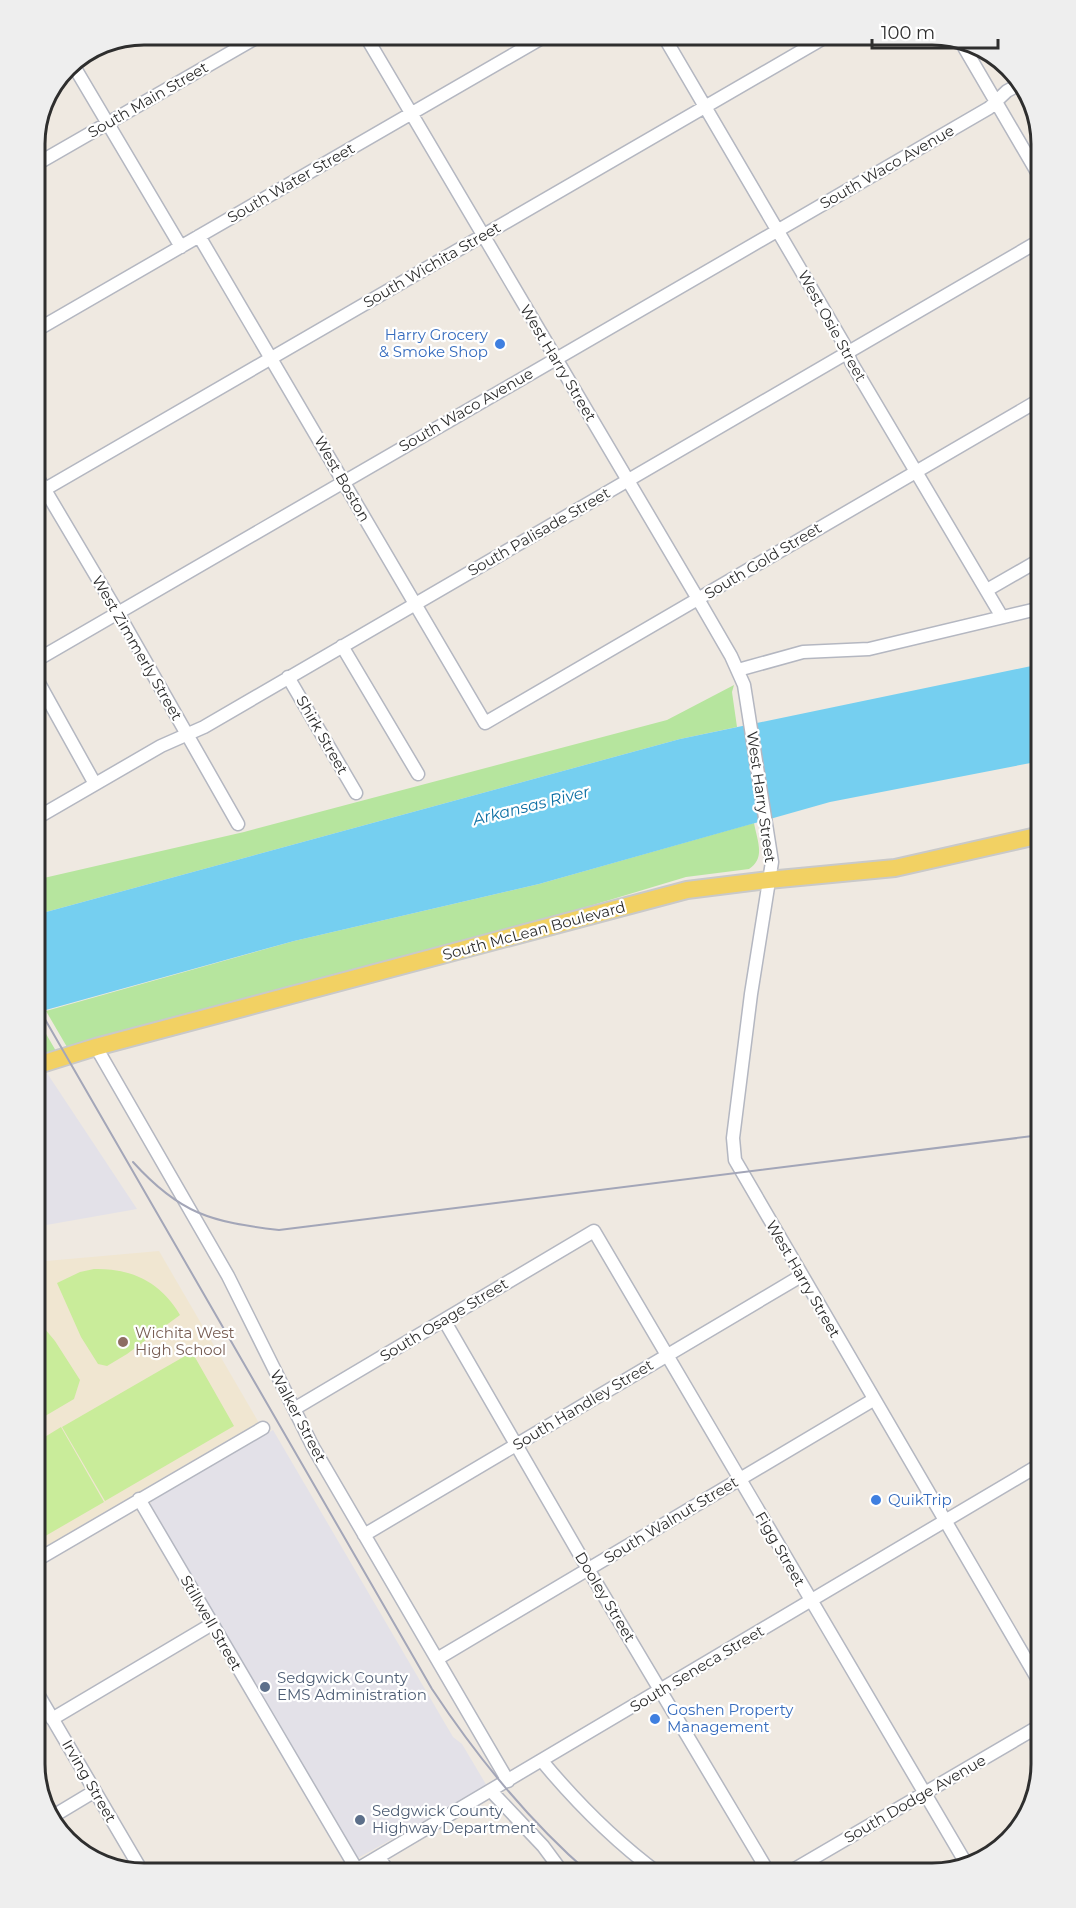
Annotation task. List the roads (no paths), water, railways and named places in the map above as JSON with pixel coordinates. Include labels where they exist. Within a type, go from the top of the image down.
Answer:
[{"type":"main road","name":"South McLean Boulevard","points":[[45,1063],[96,1047],[687,890],[895,868],[1031,837]]},
{"type":"street","name":"South Main Street","points":[[45,159],[242,45]]},
{"type":"street","name":"West Harry Street","points":[[371,45],[738,670],[744,685],[772,862],[751,994],[733,1138],[735,1160],[1031,1668]]},
{"type":"street","name":"South Water Street","points":[[45,325],[530,45]]},
{"type":"street","name":"West Osie Street","points":[[669,45],[778,230],[851,362],[1002,617]]},
{"type":"street","name":"South Wichita Street","points":[[45,490],[812,45]]},
{"type":"street","points":[[966,51],[1031,162]]},
{"type":"street","points":[[77,72],[180,247]]},
{"type":"street","name":"South Waco Avenue","points":[[45,655],[989,108],[1013,88]]},
{"type":"street","name":"West Boston","points":[[199,236],[485,723]]},
{"type":"street","name":"South Palisade Street","points":[[45,813],[161,746],[204,727],[1031,246]]},
{"type":"street","name":"South Gold Street","points":[[485,723],[1031,405]]},
{"type":"street","name":"West Zimmerly Street","points":[[45,501],[118,613],[238,824]]},
{"type":"street","points":[[987,590],[1031,565]]},
{"type":"street","points":[[738,670],[803,652],[869,649],[1031,610]]},
{"type":"street","points":[[342,646],[418,774]]},
{"type":"street","name":"Shirk Street","points":[[288,677],[356,793]]},
{"type":"street","points":[[45,694],[95,784]]},
{"type":"street","name":"Walker Street","points":[[96,1047],[228,1276],[294,1409],[364,1535],[508,1781]]},
{"type":"street","name":"South Osage Street","points":[[294,1409],[594,1231]]},
{"type":"street","name":"Figg Street","points":[[594,1231],[963,1858]]},
{"type":"street","name":"South Handley Street","points":[[364,1535],[801,1276]]},
{"type":"street","name":"Dooley Street","points":[[444,1320],[763,1863]]},
{"type":"street","name":"South Walnut Street","points":[[436,1659],[873,1400]]},
{"type":"street","points":[[45,1555],[263,1428]]},
{"type":"street","name":"South Seneca Street","points":[[369,1863],[1031,1470]]},
{"type":"street","name":"Stillwell Street","points":[[139,1499],[349,1863]]},
{"type":"street","points":[[52,1719],[212,1624]]},
{"type":"street","name":"Irving Street","points":[[45,1707],[137,1863]]},
{"type":"street","name":"South Dodge Avenue","points":[[807,1863],[1031,1731]]},
{"type":"street","points":[[542,1761],[557,1780],[627,1850],[644,1863]]},
{"type":"street","points":[[58,1813],[95,1791]]},
{"type":"street","points":[[491,1791],[543,1846],[556,1863]]},
{"type":"street","points":[[379,1857],[383,1863]]},
{"type":"water","name":"Arkansas River","points":[[1031,666],[1031,763],[830,802],[539,884],[294,941],[45,1010],[45,912],[680,739]]},
{"type":"railway","points":[[45,1019],[432,1689],[504,1786],[578,1863]]},
{"type":"railway","points":[[133,1162],[166,1193],[198,1212],[215,1219],[279,1230],[1031,1136]]},
{"type":"place","name":"Harry Grocery & Smoke Shop","points":[[500,344]]},
{"type":"place","name":"Wichita West High School","points":[[123,1342]]},
{"type":"place","name":"QuikTrip","points":[[876,1500]]},
{"type":"place","name":"Sedgwick County EMS Administration","points":[[265,1687]]},
{"type":"place","name":"Goshen Property Management","points":[[655,1719]]},
{"type":"place","name":"Sedgwick County Highway Department","points":[[360,1820]]}]
